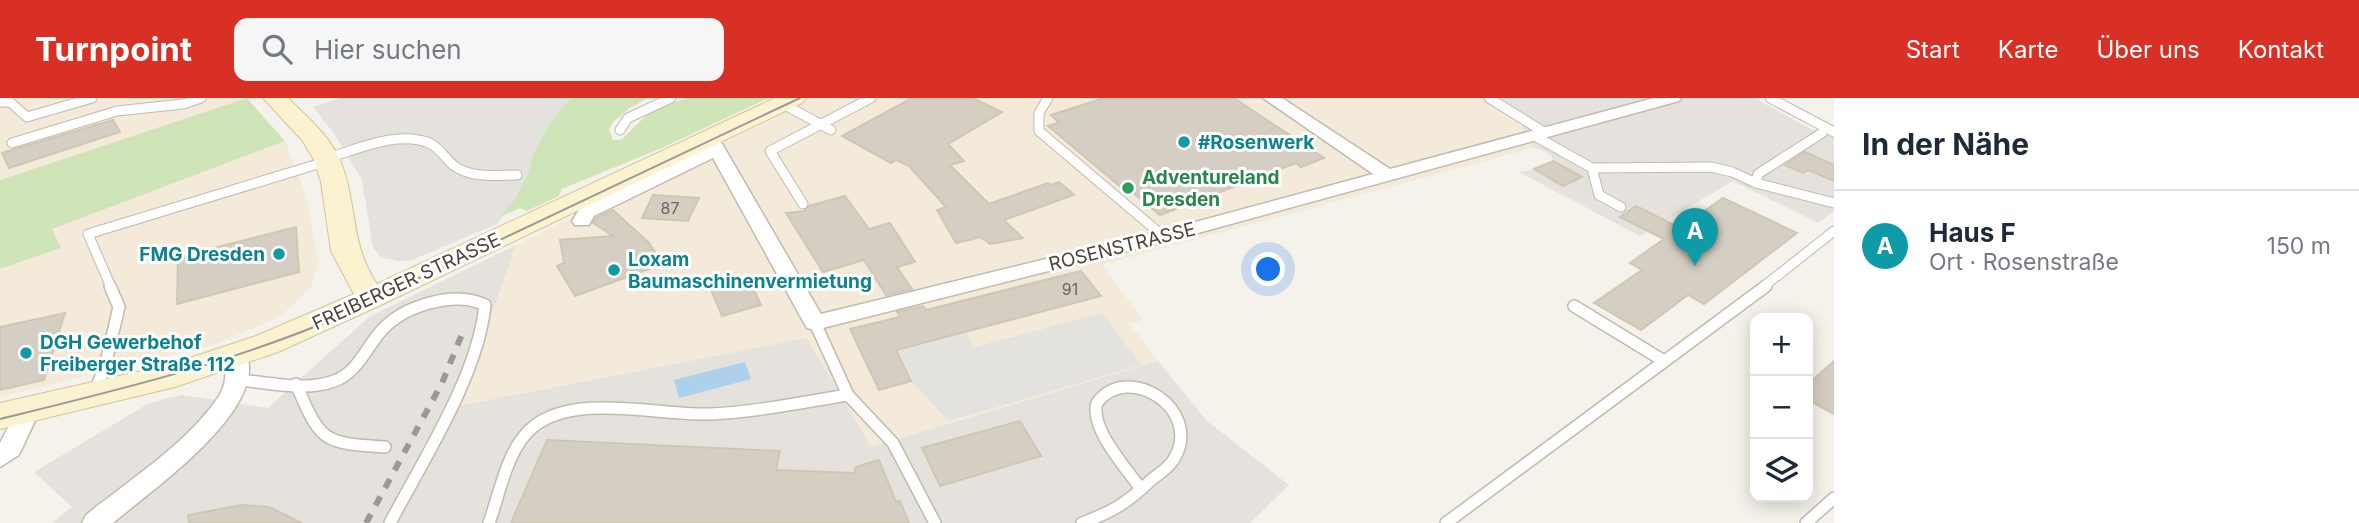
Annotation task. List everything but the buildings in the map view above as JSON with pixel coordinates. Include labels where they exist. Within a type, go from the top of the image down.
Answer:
[{"type":"street","points":[[275,98],[310,133],[327,160],[335,187],[346,253],[355,275],[372,298]]},
{"type":"street","points":[[1270,98],[1385,174]]},
{"type":"street","name":"ROSENSTRASSE","points":[[815,323],[1163,236],[1673,98]]},
{"type":"street","name":"FREIBERGER STRASSE","points":[[14,413],[175,374],[237,368],[372,298],[714,144],[789,101]]},
{"type":"street","points":[[582,221],[587,212],[714,144],[815,323]]},
{"type":"street","points":[[95,523],[208,427],[228,403],[237,368]]},
{"type":"street","points":[[0,457],[11,448],[14,413]]},
{"type":"lane","points":[[0,103],[15,100],[27,117],[92,98]]},
{"type":"lane","points":[[12,143],[117,111],[183,104],[201,98]]},
{"type":"lane","points":[[620,130],[628,118],[671,98]]},
{"type":"lane","points":[[803,204],[771,151],[871,98]]},
{"type":"lane","points":[[1048,98],[1039,113],[1038,131],[1163,236]]},
{"type":"lane","points":[[1770,98],[1830,130]]},
{"type":"lane","points":[[1494,99],[1538,133],[1592,168],[1711,167],[1732,172],[1756,183],[1834,203]]},
{"type":"lane","points":[[789,101],[831,130]]},
{"type":"lane","points":[[1756,183],[1758,174],[1830,130]]},
{"type":"lane","points":[[94,394],[105,366],[119,307],[88,234],[394,141],[429,143],[459,169],[476,174],[517,175]]},
{"type":"lane","points":[[1592,168],[1599,195],[1621,207]]},
{"type":"lane","points":[[1446,523],[1834,231]]},
{"type":"lane","points":[[237,368],[296,384],[320,386],[338,380],[353,370],[381,331],[391,321],[407,313],[460,298],[477,299],[485,305],[483,325],[455,400],[390,523]]},
{"type":"lane","points":[[1574,306],[1664,361]]},
{"type":"lane","points":[[815,323],[848,395],[893,443],[935,523]]},
{"type":"lane","points":[[296,384],[317,433],[331,444],[385,447]]},
{"type":"lane","points":[[1082,523],[1121,506],[1141,489],[1174,460],[1182,440],[1181,422],[1163,398],[1146,388],[1128,386],[1108,392],[1097,402],[1094,413],[1099,426],[1141,489]]},
{"type":"lane","points":[[489,523],[519,444],[533,426],[552,415],[580,410],[709,415],[848,395]]},
{"type":"lane","points":[[1806,523],[1834,498]]},
{"type":"shaded area","points":[[0,98],[247,98],[0,180]]},
{"type":"shaded area","points":[[341,98],[571,98],[553,118],[533,154],[528,173],[515,199],[497,224],[412,260],[399,261],[382,258],[373,248],[362,180],[333,132],[313,107]]},
{"type":"shaded area","points":[[806,98],[1479,98],[1520,122],[1533,148],[1102,265],[1143,320],[1130,324],[1158,361],[871,447],[458,406],[516,245]]},
{"type":"shaded area","points":[[1479,98],[1754,98],[1813,130],[1834,137],[1834,211],[1818,223],[1733,181],[1640,236],[1519,172],[1553,161],[1552,156],[1533,148],[1520,122]]},
{"type":"shaded area","points":[[285,141],[306,195],[319,265],[310,289],[278,318],[216,344],[0,397],[0,269],[60,248],[51,229]]},
{"type":"shaded area","points":[[516,245],[459,406],[807,338],[871,447],[1158,361],[1207,421],[1289,485],[1250,523],[52,523],[72,507],[34,472],[146,405],[167,398],[183,395],[268,408],[369,317]]},
{"type":"shaded area","points":[[1102,313],[1141,365],[949,421],[911,381],[896,350],[966,332],[975,347]]},
{"type":"green space","points":[[247,98],[285,141],[52,229],[61,248],[0,269],[0,180]]},
{"type":"green space","points":[[571,98],[648,98],[613,122],[609,129],[613,140],[621,140],[652,110],[687,98],[769,98],[664,147],[562,189],[559,196],[527,211],[520,208],[500,217],[515,199],[528,173],[533,154],[553,118]]},
{"type":"water","points":[[745,362],[751,379],[679,398],[674,380]]},
{"type":"tram line","points":[[0,419],[204,365],[324,323],[800,98]]},
{"type":"railway","points":[[366,523],[442,383],[464,329]]},
{"type":"place","name":"#Rosenwerk","points":[[1184,142]]},
{"type":"place","name":"Adventureland Dresden","points":[[1128,188]]},
{"type":"place","name":"FMG Dresden","points":[[279,254]]},
{"type":"place","name":"Haus F","points":[[1695,266]]},
{"type":"place","name":"Loxam Baumaschinenvermietung","points":[[614,270]]},
{"type":"place","name":"DGH Gewerbehof Freiberger Straße 112","points":[[26,353]]}]
